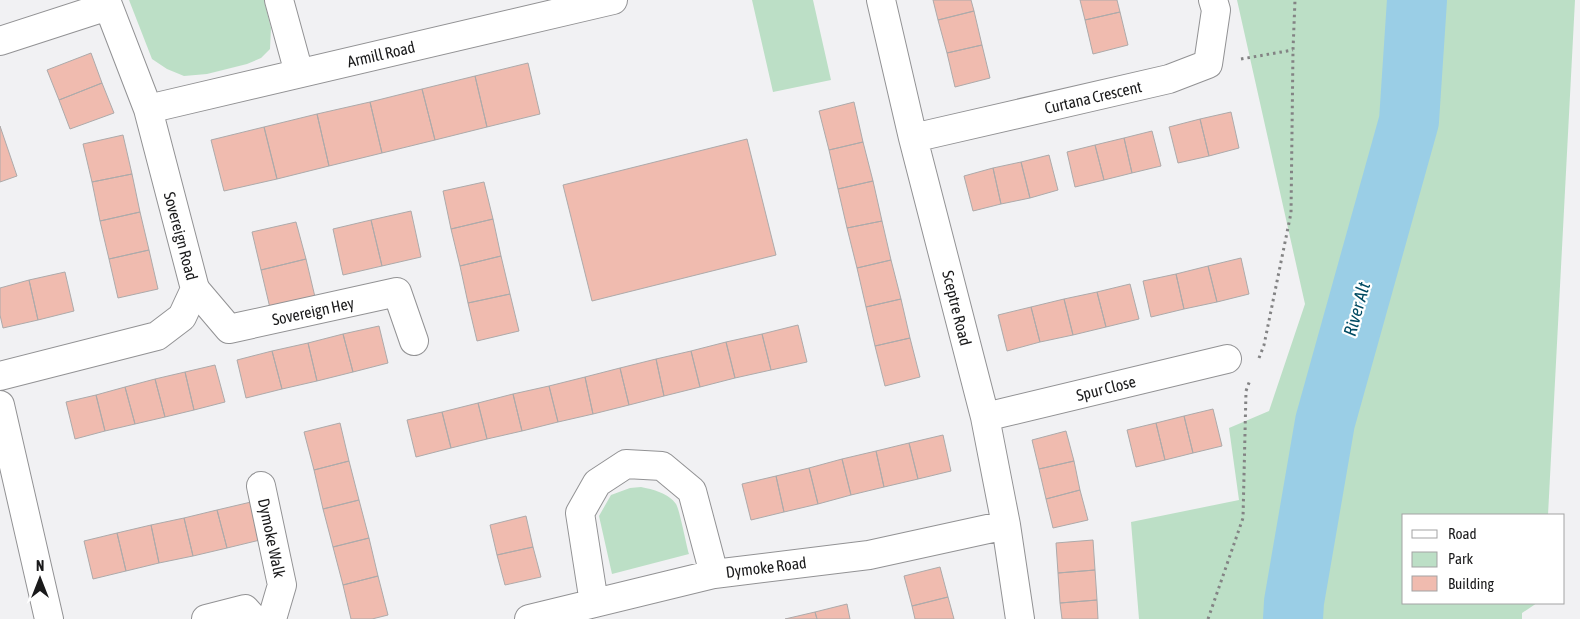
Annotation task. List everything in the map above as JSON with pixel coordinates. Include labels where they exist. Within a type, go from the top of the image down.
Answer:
[{"type":"street","points":[[280,0],[299,73]]},
{"type":"street","name":"Armill Road","points":[[148,109],[584,4],[613,0]]},
{"type":"street","name":"Sceptre Road","points":[[881,0],[985,418],[1006,526],[1020,619]]},
{"type":"street","points":[[1208,64],[1216,10],[1213,0]]},
{"type":"street","points":[[0,40],[107,3]]},
{"type":"street","name":"Sovereign Road","points":[[0,376],[157,336],[182,317],[195,289],[148,109],[107,3]]},
{"type":"street","name":"Curtana Crescent","points":[[914,138],[1169,79],[1208,64]]},
{"type":"street","name":"Sovereign Hey","points":[[195,289],[229,329],[396,292],[414,341]]},
{"type":"street","name":"Spur Close","points":[[985,418],[1227,359]]},
{"type":"street","points":[[0,405],[49,619]]},
{"type":"street","points":[[594,603],[580,513],[596,483],[626,464],[662,466],[692,491],[714,574]]},
{"type":"street","name":"Dymoke Walk","points":[[261,486],[282,585],[272,619]]},
{"type":"street","name":"Dymoke Road","points":[[529,619],[714,574],[869,555],[1006,526]]},
{"type":"street","points":[[206,619],[245,609],[254,619]]},
{"type":"path","points":[[1257,363],[1264,345],[1291,213],[1292,50],[1295,0]]},
{"type":"path","points":[[1208,64],[1292,50]]},
{"type":"path","points":[[1208,619],[1244,518],[1246,391],[1253,373]]},
{"type":"green space","points":[[129,0],[264,0],[271,28],[270,49],[261,58],[247,64],[207,74],[184,76],[167,69],[152,59]]},
{"type":"green space","points":[[752,0],[813,0],[831,80],[773,92]]},
{"type":"green space","points":[[1237,0],[1575,0],[1548,514],[1402,514],[1402,604],[1536,604],[1522,613],[1522,619],[1139,619],[1131,522],[1239,500],[1229,428],[1269,411],[1305,304]]},
{"type":"green space","points":[[641,487],[665,495],[676,504],[689,554],[612,574],[599,516],[611,495],[630,488]]},
{"type":"building","points":[[933,0],[971,0],[974,11],[938,20]]},
{"type":"building","points":[[1080,0],[1117,0],[1120,12],[1085,20]]},
{"type":"building","points":[[974,11],[982,45],[947,53],[938,20]]},
{"type":"building","points":[[1120,12],[1128,45],[1093,54],[1085,20]]},
{"type":"building","points":[[982,45],[990,78],[955,87],[947,53]]},
{"type":"building","points":[[91,53],[102,83],[59,100],[47,70]]},
{"type":"building","points":[[528,63],[540,114],[487,127],[475,76]]},
{"type":"building","points":[[475,76],[487,127],[435,140],[422,89]]},
{"type":"building","points":[[102,83],[114,113],[70,129],[59,100]]},
{"type":"building","points":[[422,89],[435,140],[382,153],[370,102]]},
{"type":"building","points":[[370,102],[382,153],[329,166],[317,114]]},
{"type":"building","points":[[854,102],[863,142],[829,150],[819,111]]},
{"type":"building","points":[[1231,112],[1239,148],[1209,156],[1200,119]]},
{"type":"building","points":[[317,114],[329,166],[277,179],[264,127]]},
{"type":"building","points":[[1200,119],[1209,156],[1178,163],[1169,127]]},
{"type":"building","points":[[0,126],[17,176],[0,182]]},
{"type":"building","points":[[264,127],[277,179],[224,191],[211,140]]},
{"type":"building","points":[[1152,131],[1161,166],[1132,173],[1124,138]]},
{"type":"building","points":[[123,135],[132,174],[92,182],[83,144]]},
{"type":"building","points":[[1124,138],[1132,173],[1104,180],[1095,145]]},
{"type":"building","points":[[747,139],[776,255],[592,301],[563,185]]},
{"type":"building","points":[[863,142],[873,181],[838,189],[829,150]]},
{"type":"building","points":[[1095,145],[1104,180],[1075,187],[1067,152]]},
{"type":"building","points":[[1049,155],[1058,190],[1030,198],[1021,162]]},
{"type":"building","points":[[1021,162],[1030,198],[1001,204],[993,168]]},
{"type":"building","points":[[993,168],[1001,204],[973,211],[964,176]]},
{"type":"building","points":[[132,174],[140,212],[100,221],[92,182]]},
{"type":"building","points":[[873,181],[882,221],[847,228],[838,189]]},
{"type":"building","points":[[484,182],[493,219],[451,229],[443,191]]},
{"type":"building","points":[[411,211],[421,257],[382,266],[371,220]]},
{"type":"building","points":[[140,212],[149,250],[109,259],[100,221]]},
{"type":"building","points":[[493,219],[501,256],[460,266],[451,229]]},
{"type":"building","points":[[371,220],[382,266],[343,275],[333,229]]},
{"type":"building","points":[[882,221],[891,260],[857,268],[847,228]]},
{"type":"building","points":[[296,222],[306,259],[261,270],[252,232]]},
{"type":"building","points":[[149,250],[158,289],[118,298],[109,259]]},
{"type":"building","points":[[501,256],[510,294],[468,303],[460,266]]},
{"type":"building","points":[[1241,258],[1249,294],[1217,302],[1208,266]]},
{"type":"building","points":[[306,259],[315,297],[270,308],[261,270]]},
{"type":"building","points":[[891,260],[901,299],[866,307],[857,268]]},
{"type":"building","points":[[1208,266],[1217,302],[1184,309],[1176,274]]},
{"type":"building","points":[[65,272],[74,311],[38,320],[29,280]]},
{"type":"building","points":[[1176,274],[1184,309],[1151,317],[1143,281]]},
{"type":"building","points":[[29,280],[38,320],[3,328],[0,315],[0,288]]},
{"type":"building","points":[[1130,284],[1139,319],[1106,327],[1097,292]]},
{"type":"building","points":[[1097,292],[1106,327],[1073,335],[1064,299]]},
{"type":"building","points":[[510,294],[519,331],[477,341],[468,303]]},
{"type":"building","points":[[901,299],[910,338],[875,346],[866,307]]},
{"type":"building","points":[[1064,299],[1073,335],[1040,342],[1031,307]]},
{"type":"building","points":[[1031,307],[1040,342],[1007,351],[998,315]]},
{"type":"building","points":[[798,325],[807,362],[771,370],[762,334]]},
{"type":"building","points":[[379,326],[388,363],[353,372],[343,334]]},
{"type":"building","points":[[343,334],[353,372],[317,381],[308,343]]},
{"type":"building","points":[[762,334],[771,370],[735,378],[726,342]]},
{"type":"building","points":[[910,338],[920,377],[885,386],[875,346]]},
{"type":"building","points":[[726,342],[735,378],[700,387],[691,351]]},
{"type":"building","points":[[308,343],[317,381],[282,389],[272,351]]},
{"type":"building","points":[[272,351],[282,389],[246,398],[237,360]]},
{"type":"building","points":[[691,351],[700,387],[664,396],[656,359]]},
{"type":"building","points":[[656,359],[664,396],[629,405],[620,368]]},
{"type":"building","points":[[215,365],[225,402],[194,410],[185,372]]},
{"type":"building","points":[[620,368],[629,405],[593,414],[585,377]]},
{"type":"building","points":[[185,372],[194,410],[165,417],[155,379]]},
{"type":"building","points":[[585,377],[593,414],[558,422],[549,386]]},
{"type":"building","points":[[155,379],[165,417],[135,424],[125,387]]},
{"type":"building","points":[[549,386],[558,422],[522,431],[513,394]]},
{"type":"building","points":[[125,387],[135,424],[105,431],[96,395]]},
{"type":"building","points":[[513,394],[522,431],[487,439],[478,403]]},
{"type":"building","points":[[96,395],[105,431],[75,439],[66,402]]},
{"type":"building","points":[[478,403],[487,439],[451,448],[442,412]]},
{"type":"building","points":[[1213,409],[1222,446],[1193,453],[1184,416]]},
{"type":"building","points":[[442,412],[451,448],[416,457],[407,420]]},
{"type":"building","points":[[1184,416],[1193,453],[1165,460],[1156,423]]},
{"type":"building","points":[[340,423],[349,461],[314,470],[304,432]]},
{"type":"building","points":[[1156,423],[1165,460],[1136,467],[1127,430]]},
{"type":"building","points":[[1066,431],[1074,461],[1039,469],[1032,440]]},
{"type":"building","points":[[943,435],[951,471],[918,479],[909,443]]},
{"type":"building","points":[[909,443],[918,479],[884,487],[876,451]]},
{"type":"building","points":[[876,451],[884,487],[851,495],[842,459]]},
{"type":"building","points":[[842,459],[851,495],[818,504],[809,468]]},
{"type":"building","points":[[349,461],[359,500],[323,509],[314,470]]},
{"type":"building","points":[[1074,461],[1080,490],[1046,499],[1039,469]]},
{"type":"building","points":[[809,468],[818,504],[784,512],[776,476]]},
{"type":"building","points":[[776,476],[784,512],[751,520],[742,484]]},
{"type":"building","points":[[1080,490],[1088,520],[1053,528],[1046,499]]},
{"type":"building","points":[[359,500],[369,538],[333,547],[323,509]]},
{"type":"building","points":[[251,502],[260,540],[227,548],[217,510]]},
{"type":"building","points":[[217,510],[227,548],[193,556],[184,518]]},
{"type":"building","points":[[526,516],[533,547],[497,555],[490,525]]},
{"type":"building","points":[[184,518],[193,556],[159,563],[151,525]]},
{"type":"building","points":[[151,525],[159,563],[126,571],[117,533]]},
{"type":"building","points":[[117,533],[126,571],[93,579],[84,541]]},
{"type":"building","points":[[369,538],[378,576],[343,585],[333,547]]},
{"type":"building","points":[[1093,540],[1095,570],[1058,573],[1056,543]]},
{"type":"building","points":[[533,547],[541,577],[505,585],[497,555]]},
{"type":"building","points":[[940,567],[948,597],[912,606],[904,576]]},
{"type":"building","points":[[1095,570],[1097,600],[1060,603],[1058,573]]},
{"type":"building","points":[[378,576],[388,615],[372,619],[351,619],[343,585]]},
{"type":"building","points":[[948,597],[954,619],[915,619],[912,606]]},
{"type":"building","points":[[1097,600],[1098,619],[1062,619],[1060,603]]},
{"type":"building","points":[[847,604],[850,619],[817,619],[815,612]]},
{"type":"building","points":[[815,612],[817,619],[785,619]]},
{"type":"waterway","name":"River Alt","points":[[1293,619],[1294,602],[1325,422],[1409,121],[1417,0]]}]
